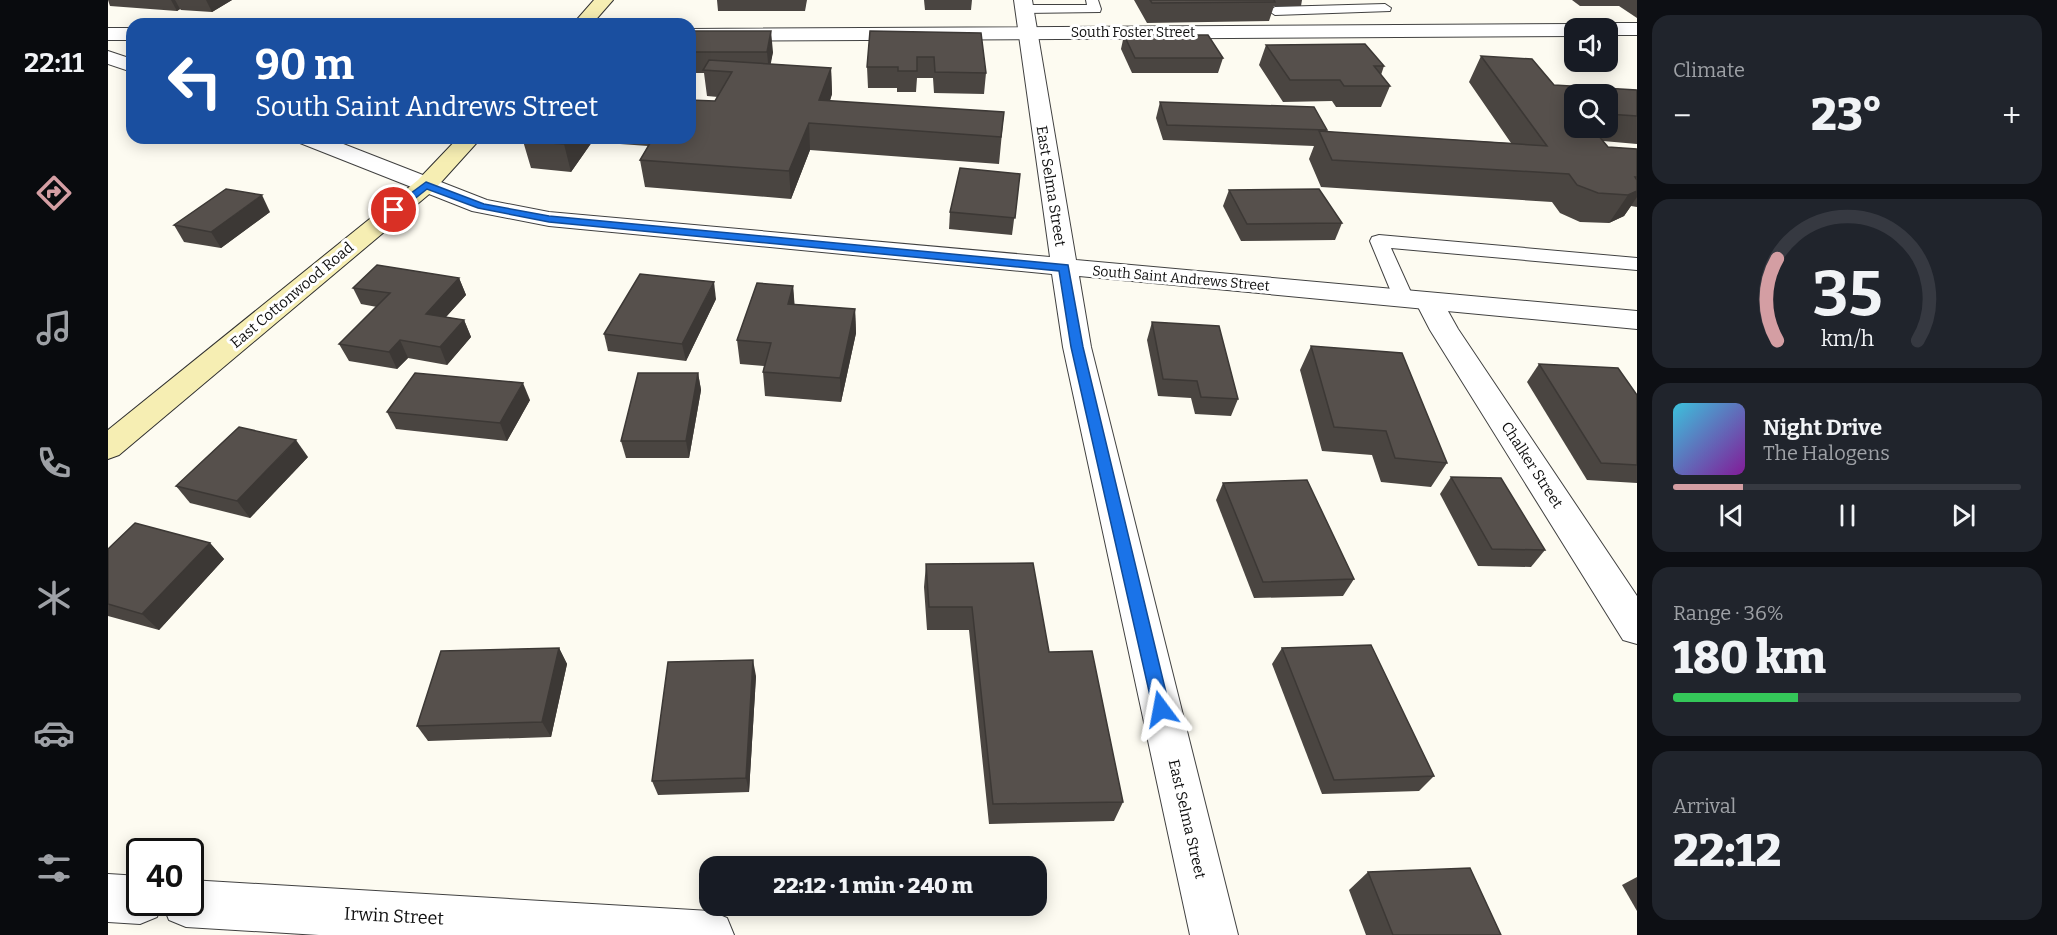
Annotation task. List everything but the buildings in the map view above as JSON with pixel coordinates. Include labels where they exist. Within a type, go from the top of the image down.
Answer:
[{"type":"main road","points":[[588,18],[604,0]]},
{"type":"main road","name":"East Cottonwood Road","points":[[108,447],[426,185],[464,144]]},
{"type":"street","name":"South Foster Street","points":[[696,35],[1025,14],[1351,31],[1564,30]]},
{"type":"street","name":"East Selma Street","points":[[1025,14],[1077,347],[1214,935]]},
{"type":"street","points":[[1618,29],[1637,29]]},
{"type":"street","points":[[108,34],[126,34]]},
{"type":"street","points":[[108,57],[126,64]]},
{"type":"street","name":"South Saint Andrews Street","points":[[323,144],[481,206],[549,219],[1637,320]]},
{"type":"street","name":"Chalker Street","points":[[1416,300],[1444,330],[1637,628]]},
{"type":"street","points":[[108,898],[126,899]]},
{"type":"street","name":"Irwin Street","points":[[204,904],[645,933],[710,935]]},
{"type":"lane","points":[[1025,14],[1095,9],[1092,0]]},
{"type":"lane","points":[[1275,10],[1331,10],[1381,4],[1406,31]]},
{"type":"lane","points":[[1331,10],[1351,31]]},
{"type":"lane","points":[[1416,300],[1379,241],[1635,266]]},
{"type":"route","points":[[394,210],[426,185],[481,206],[549,219],[1064,268],[1077,347],[1161,709]]}]
